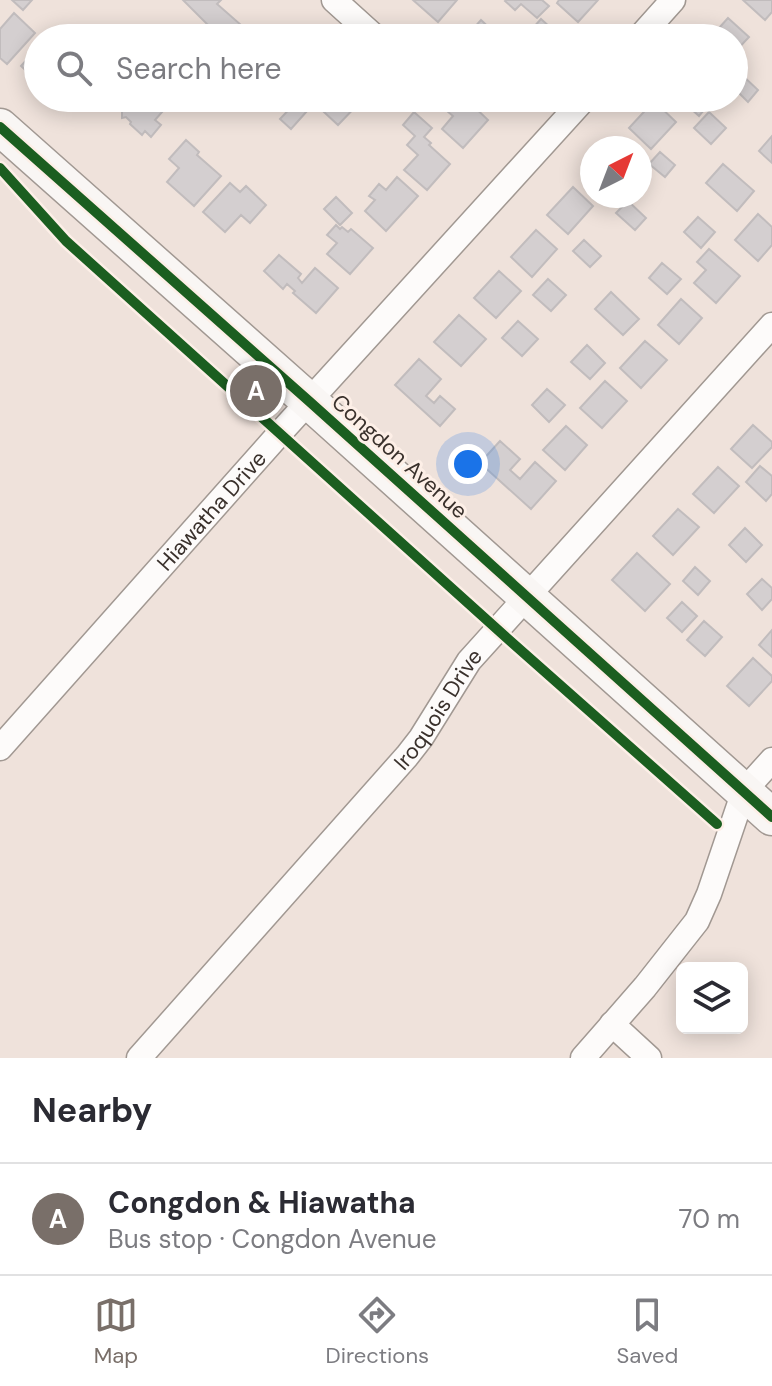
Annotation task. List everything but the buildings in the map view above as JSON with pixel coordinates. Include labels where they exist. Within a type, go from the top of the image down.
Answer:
[{"type":"street","points":[[334,0],[361,24]]},
{"type":"street","points":[[652,24],[673,0]]},
{"type":"street","name":"Hiawatha Drive","points":[[0,748],[572,112]]},
{"type":"street","name":"Congdon Avenue","points":[[2,129],[772,817]]},
{"type":"street","name":"Iroquois Drive","points":[[139,1058],[407,756],[469,661],[772,325]]},
{"type":"street","points":[[583,1058],[671,956],[697,921],[744,791],[772,760]]},
{"type":"street","points":[[612,1024],[649,1058]]},
{"type":"cycle path","points":[[0,127],[772,817]]},
{"type":"cycle path","points":[[0,168],[66,241],[717,824]]},
{"type":"place","name":"Congdon & Hiawatha","points":[[256,391]]}]
